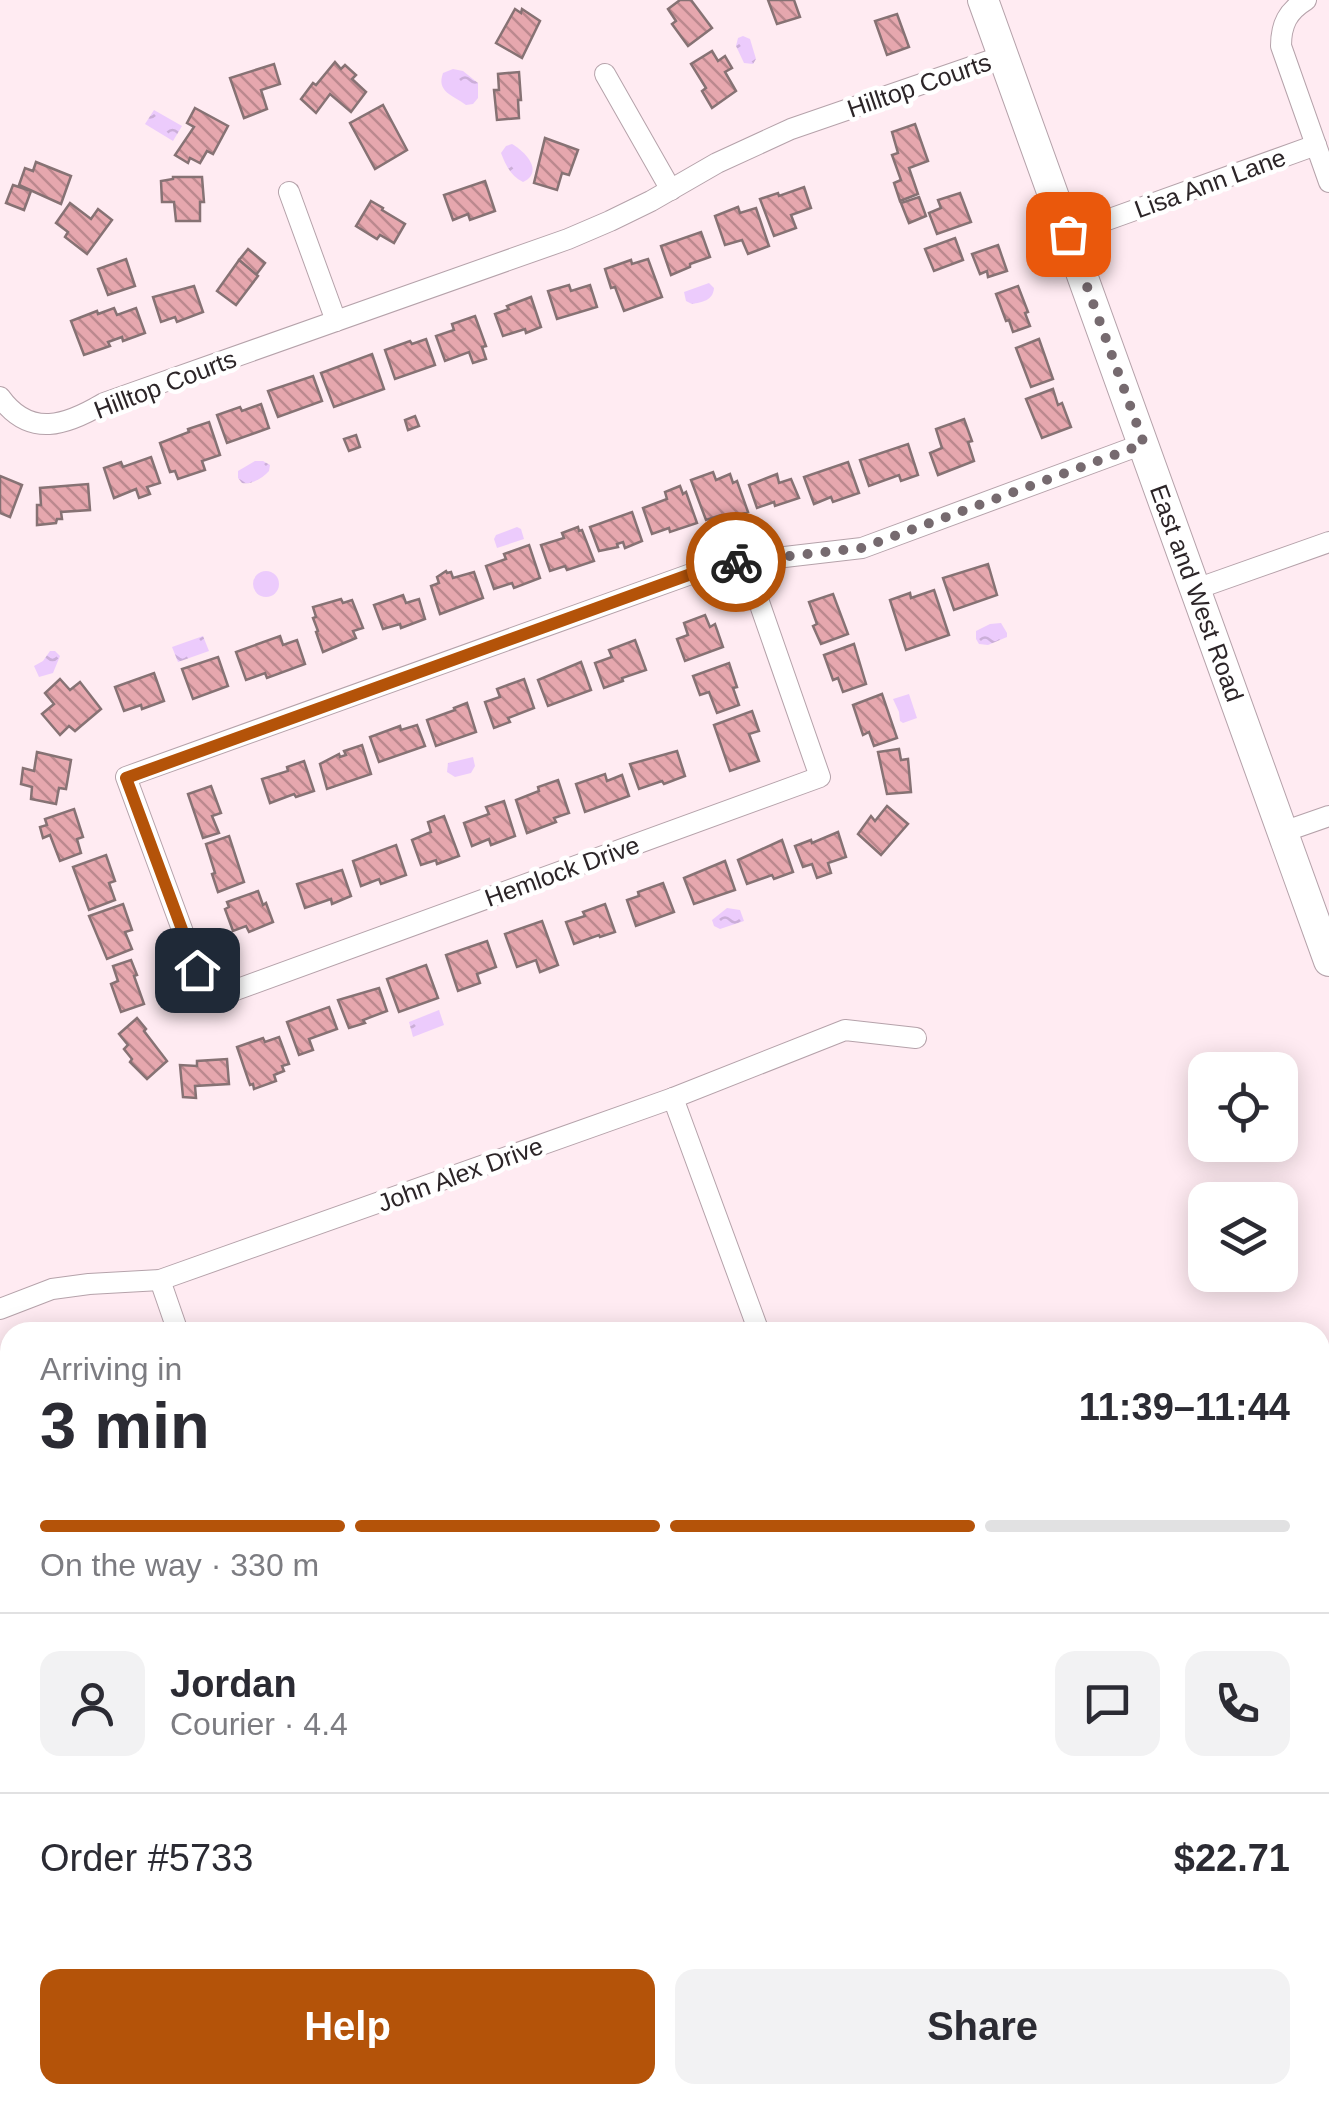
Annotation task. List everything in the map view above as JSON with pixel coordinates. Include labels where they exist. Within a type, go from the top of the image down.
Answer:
[{"type":"street","name":"East and West Road","points":[[983,0],[1329,961]]},
{"type":"street","points":[[1306,0],[1293,8],[1281,33],[1316,145]]},
{"type":"street","name":"Hilltop Courts","points":[[0,396],[22,418],[34,422],[63,424],[78,419],[104,403],[568,239],[791,129],[1003,56]]},
{"type":"street","points":[[605,74],[672,190]]},
{"type":"street","name":"Lisa Ann Lane","points":[[1068,234],[1316,145],[1329,182]]},
{"type":"street","points":[[289,192],[336,321]]},
{"type":"street","points":[[746,562],[862,548],[1144,444]]},
{"type":"street","points":[[1196,589],[1329,542]]},
{"type":"street","name":"Hemlock Drive","points":[[746,562],[820,777],[208,1000],[126,778],[716,565],[746,562]]},
{"type":"street","points":[[1282,832],[1329,816]]},
{"type":"street","name":"John Alex Drive","points":[[0,1308],[52,1289],[160,1280],[673,1098],[846,1030],[916,1038]]},
{"type":"street","points":[[673,1098],[755,1322]]},
{"type":"street","points":[[160,1280],[175,1322]]},
{"type":"water","points":[[743,36],[750,39],[756,59],[753,64],[744,63],[736,46]]},
{"type":"water","points":[[463,71],[478,83],[478,98],[473,104],[466,105],[444,89],[443,73]]},
{"type":"water","points":[[154,110],[182,126],[173,141],[145,124]]},
{"type":"water","points":[[512,144],[531,162],[532,173],[523,182],[509,170],[501,153]]},
{"type":"water","points":[[709,283],[714,288],[709,298],[692,304],[686,301],[684,292]]},
{"type":"water","points":[[255,461],[270,465],[269,471],[257,480],[242,483],[238,471]]},
{"type":"water","points":[[517,527],[524,539],[497,548],[496,535]]},
{"type":"water","points":[[266,571],[275,575],[279,584],[275,593],[266,597],[257,593],[253,584],[257,575]]},
{"type":"water","points":[[1001,623],[1007,637],[988,645],[979,644],[976,631]]},
{"type":"water","points":[[203,636],[209,651],[178,662],[172,647]]},
{"type":"water","points":[[50,651],[60,656],[53,673],[39,677],[34,666]]},
{"type":"water","points":[[909,694],[917,718],[903,723],[893,699]]},
{"type":"water","points":[[473,757],[475,766],[471,773],[455,777],[447,772],[448,763]]},
{"type":"water","points":[[727,908],[740,910],[744,921],[720,929],[714,926],[712,920]]},
{"type":"water","points":[[439,1010],[444,1025],[413,1037],[409,1022]]},
{"type":"building","points":[[680,0],[691,0],[712,28],[688,46],[672,24],[676,21],[668,9]]},
{"type":"building","points":[[768,0],[794,0],[800,17],[777,24]]},
{"type":"building","points":[[515,9],[521,13],[522,9],[540,21],[522,58],[496,43]]},
{"type":"building","points":[[897,14],[909,47],[887,55],[875,21]]},
{"type":"building","points":[[712,51],[718,61],[725,56],[732,68],[725,72],[736,91],[712,108],[702,91],[706,88],[691,64]]},
{"type":"building","points":[[335,62],[356,75],[352,79],[366,92],[351,112],[330,94],[316,113],[301,99]]},
{"type":"building","points":[[274,64],[280,84],[261,90],[267,109],[244,118],[230,78]]},
{"type":"building","points":[[519,72],[519,118],[497,120],[494,90],[499,90],[498,74]]},
{"type":"building","points":[[383,105],[407,150],[375,169],[350,123]]},
{"type":"building","points":[[195,108],[228,126],[213,154],[207,151],[200,163],[190,158],[188,163],[175,155],[194,127],[187,123]]},
{"type":"building","points":[[915,124],[928,161],[909,168],[918,194],[900,201],[894,183],[901,180],[892,155],[898,153],[892,132]]},
{"type":"building","points":[[545,138],[578,150],[569,175],[562,173],[557,190],[534,183]]},
{"type":"building","points":[[36,162],[71,176],[61,204],[19,185],[25,168],[33,171]]},
{"type":"building","points":[[202,177],[204,202],[200,202],[200,221],[176,221],[174,202],[162,202],[161,181]]},
{"type":"building","points":[[485,181],[495,211],[470,220],[468,214],[453,220],[444,195]]},
{"type":"building","points":[[13,185],[31,191],[24,210],[6,203]]},
{"type":"building","points":[[804,187],[811,208],[791,215],[796,228],[774,236],[760,199]]},
{"type":"building","points":[[960,193],[971,222],[937,234],[929,213],[941,208],[938,200]]},
{"type":"building","points":[[919,197],[926,216],[909,223],[901,203]]},
{"type":"building","points":[[371,201],[405,224],[394,243],[380,235],[377,239],[356,226]]},
{"type":"building","points":[[70,203],[91,219],[98,209],[112,220],[87,254],[65,237],[68,232],[56,223]]},
{"type":"building","points":[[738,207],[740,213],[756,208],[769,246],[748,254],[742,240],[725,245],[715,216]]},
{"type":"building","points":[[701,232],[710,257],[671,275],[661,246]]},
{"type":"building","points":[[955,238],[963,260],[934,271],[925,249]]},
{"type":"building","points":[[998,245],[1007,271],[988,277],[987,271],[980,274],[972,254]]},
{"type":"building","points":[[248,249],[265,263],[256,275],[239,260]]},
{"type":"building","points":[[126,259],[135,286],[108,295],[98,269]]},
{"type":"building","points":[[648,259],[662,297],[624,311],[605,269]]},
{"type":"building","points":[[239,260],[258,276],[236,305],[217,291]]},
{"type":"building","points":[[569,285],[571,291],[590,285],[597,307],[557,319],[548,291]]},
{"type":"building","points":[[194,286],[203,312],[177,322],[175,317],[161,322],[153,297]]},
{"type":"building","points":[[1018,286],[1030,326],[1013,332],[996,294]]},
{"type":"building","points":[[531,297],[541,327],[503,336],[495,314]]},
{"type":"building","points":[[114,308],[117,315],[136,308],[145,333],[108,342],[110,346],[84,355],[71,321]]},
{"type":"building","points":[[475,316],[486,346],[482,347],[486,359],[473,363],[469,352],[445,361],[436,336],[454,330],[452,324]]},
{"type":"building","points":[[426,339],[435,365],[395,379],[385,350]]},
{"type":"building","points":[[1039,339],[1053,379],[1031,387],[1016,348]]},
{"type":"building","points":[[372,354],[384,389],[334,407],[321,373]]},
{"type":"building","points":[[313,376],[322,401],[278,417],[268,391]]},
{"type":"building","points":[[1053,389],[1071,427],[1042,438],[1026,399]]},
{"type":"building","points":[[261,404],[269,428],[227,443],[217,415]]},
{"type":"building","points":[[415,416],[419,426],[408,430],[405,420]]},
{"type":"building","points":[[964,419],[974,461],[938,475],[930,453],[942,448],[936,429]]},
{"type":"building","points":[[209,422],[220,455],[202,461],[205,470],[178,479],[175,471],[170,472],[160,443]]},
{"type":"building","points":[[356,435],[360,447],[349,451],[344,439]]},
{"type":"building","points":[[908,444],[918,475],[901,481],[899,475],[869,486],[860,460]]},
{"type":"building","points":[[151,457],[160,483],[147,487],[150,494],[139,498],[136,489],[114,498],[104,468],[121,462],[123,467]]},
{"type":"building","points":[[848,462],[859,493],[814,504],[804,477]]},
{"type":"building","points":[[713,472],[716,480],[730,474],[733,483],[737,481],[748,512],[723,521],[721,515],[706,520],[691,480]]},
{"type":"building","points":[[777,474],[779,483],[791,479],[799,498],[757,508],[749,485]]},
{"type":"building","points":[[0,476],[22,485],[10,517],[0,513]]},
{"type":"building","points":[[88,484],[90,510],[61,512],[62,519],[56,523],[37,525],[40,488]]},
{"type":"building","points":[[680,486],[697,523],[652,534],[643,508],[667,499],[665,492]]},
{"type":"building","points":[[632,512],[642,541],[625,548],[623,542],[599,551],[590,527]]},
{"type":"building","points":[[578,527],[594,561],[550,571],[541,545],[564,538],[562,533]]},
{"type":"building","points":[[529,545],[540,578],[514,588],[512,583],[494,589],[486,566]]},
{"type":"building","points":[[988,564],[997,595],[954,610],[943,578]]},
{"type":"building","points":[[446,571],[453,578],[474,572],[483,598],[440,614],[431,586],[439,583],[437,577]]},
{"type":"building","points":[[934,590],[949,635],[906,650],[890,600]]},
{"type":"building","points":[[833,594],[848,634],[821,644],[809,602]]},
{"type":"building","points":[[403,595],[406,603],[419,599],[425,619],[401,628],[400,624],[383,629],[374,605]]},
{"type":"building","points":[[341,599],[343,603],[352,600],[363,628],[353,631],[356,638],[323,652],[313,607]]},
{"type":"building","points":[[705,615],[710,627],[715,624],[723,647],[685,661],[677,639],[688,635],[684,623]]},
{"type":"building","points":[[280,636],[283,645],[297,640],[305,664],[267,678],[265,673],[246,680],[236,652]]},
{"type":"building","points":[[635,640],[646,670],[604,688],[595,663],[612,657],[609,650]]},
{"type":"building","points":[[854,644],[866,684],[843,692],[838,678],[833,680],[824,655]]},
{"type":"building","points":[[218,657],[228,686],[193,699],[182,669]]},
{"type":"building","points":[[581,662],[591,690],[548,706],[538,680]]},
{"type":"building","points":[[729,663],[739,705],[717,713],[709,692],[700,695],[693,676]]},
{"type":"building","points":[[154,673],[164,701],[124,711],[115,687]]},
{"type":"building","points":[[60,679],[70,690],[80,682],[101,709],[75,731],[69,726],[60,735],[42,714],[54,704],[45,693]]},
{"type":"building","points":[[524,679],[534,708],[494,728],[485,702],[500,697],[497,689]]},
{"type":"building","points":[[882,694],[897,738],[874,746],[869,732],[863,735],[853,705]]},
{"type":"building","points":[[467,703],[476,732],[436,746],[427,720]]},
{"type":"building","points":[[752,711],[759,731],[749,734],[759,761],[730,771],[714,725]]},
{"type":"building","points":[[417,725],[425,746],[379,762],[370,737],[400,726],[401,730]]},
{"type":"building","points":[[362,745],[371,774],[327,789],[320,764]]},
{"type":"building","points":[[899,749],[901,760],[908,759],[911,792],[887,794],[878,752]]},
{"type":"building","points":[[677,751],[685,776],[639,789],[630,764]]},
{"type":"building","points":[[37,752],[71,760],[66,789],[59,788],[56,804],[31,799],[32,787],[21,784],[23,768],[34,771]]},
{"type":"building","points":[[304,761],[314,791],[270,803],[262,779]]},
{"type":"building","points":[[605,774],[607,781],[622,775],[629,796],[585,812],[576,784]]},
{"type":"building","points":[[558,780],[569,813],[527,833],[516,800]]},
{"type":"building","points":[[211,786],[221,813],[212,816],[219,833],[203,838],[188,794]]},
{"type":"building","points":[[504,801],[515,836],[491,845],[489,839],[472,846],[464,823],[489,814],[486,807]]},
{"type":"building","points":[[887,806],[908,824],[881,855],[858,834],[871,816],[875,821]]},
{"type":"building","points":[[74,809],[83,837],[77,839],[81,853],[60,861],[50,835],[43,838],[40,827],[47,825],[45,819]]},
{"type":"building","points":[[444,816],[459,856],[421,865],[412,840],[431,832],[428,822]]},
{"type":"building","points":[[838,832],[846,857],[828,863],[831,873],[817,878],[812,864],[803,867],[795,846]]},
{"type":"building","points":[[229,836],[244,882],[218,892],[206,844]]},
{"type":"building","points":[[782,840],[793,872],[747,884],[738,860]]},
{"type":"building","points":[[396,845],[406,875],[361,886],[353,861]]},
{"type":"building","points":[[106,855],[115,881],[109,883],[115,900],[89,910],[73,867]]},
{"type":"building","points":[[725,861],[735,890],[694,904],[684,878]]},
{"type":"building","points":[[342,870],[351,896],[305,908],[297,884]]},
{"type":"building","points":[[663,883],[674,912],[636,926],[627,900]]},
{"type":"building","points":[[258,891],[273,922],[249,932],[246,926],[233,931],[225,909],[229,907],[227,902]]},
{"type":"building","points":[[123,904],[132,930],[125,932],[132,949],[107,959],[89,916]]},
{"type":"building","points":[[605,904],[615,932],[574,944],[566,922]]},
{"type":"building","points":[[542,921],[558,965],[540,972],[536,960],[517,967],[505,934]]},
{"type":"building","points":[[487,941],[496,967],[477,974],[480,983],[458,991],[446,955]]},
{"type":"building","points":[[131,960],[144,1004],[121,1012],[111,984],[118,981],[113,966]]},
{"type":"building","points":[[426,965],[438,998],[399,1012],[387,979]]},
{"type":"building","points":[[379,988],[387,1011],[349,1028],[338,1000]]},
{"type":"building","points":[[329,1007],[337,1029],[309,1039],[313,1050],[299,1055],[287,1022]]},
{"type":"building","points":[[137,1018],[167,1061],[147,1079],[130,1062],[132,1059],[124,1049],[128,1045],[119,1034]]},
{"type":"building","points":[[279,1037],[289,1064],[274,1075],[276,1081],[254,1089],[237,1047]]},
{"type":"building","points":[[227,1059],[229,1084],[195,1086],[196,1098],[183,1097],[180,1065],[197,1066],[197,1061]]},
{"type":"way so far","points":[[736,562],[862,548],[1144,444],[1068,234]]},
{"type":"route","points":[[197,970],[126,778],[716,565],[736,562]]}]
